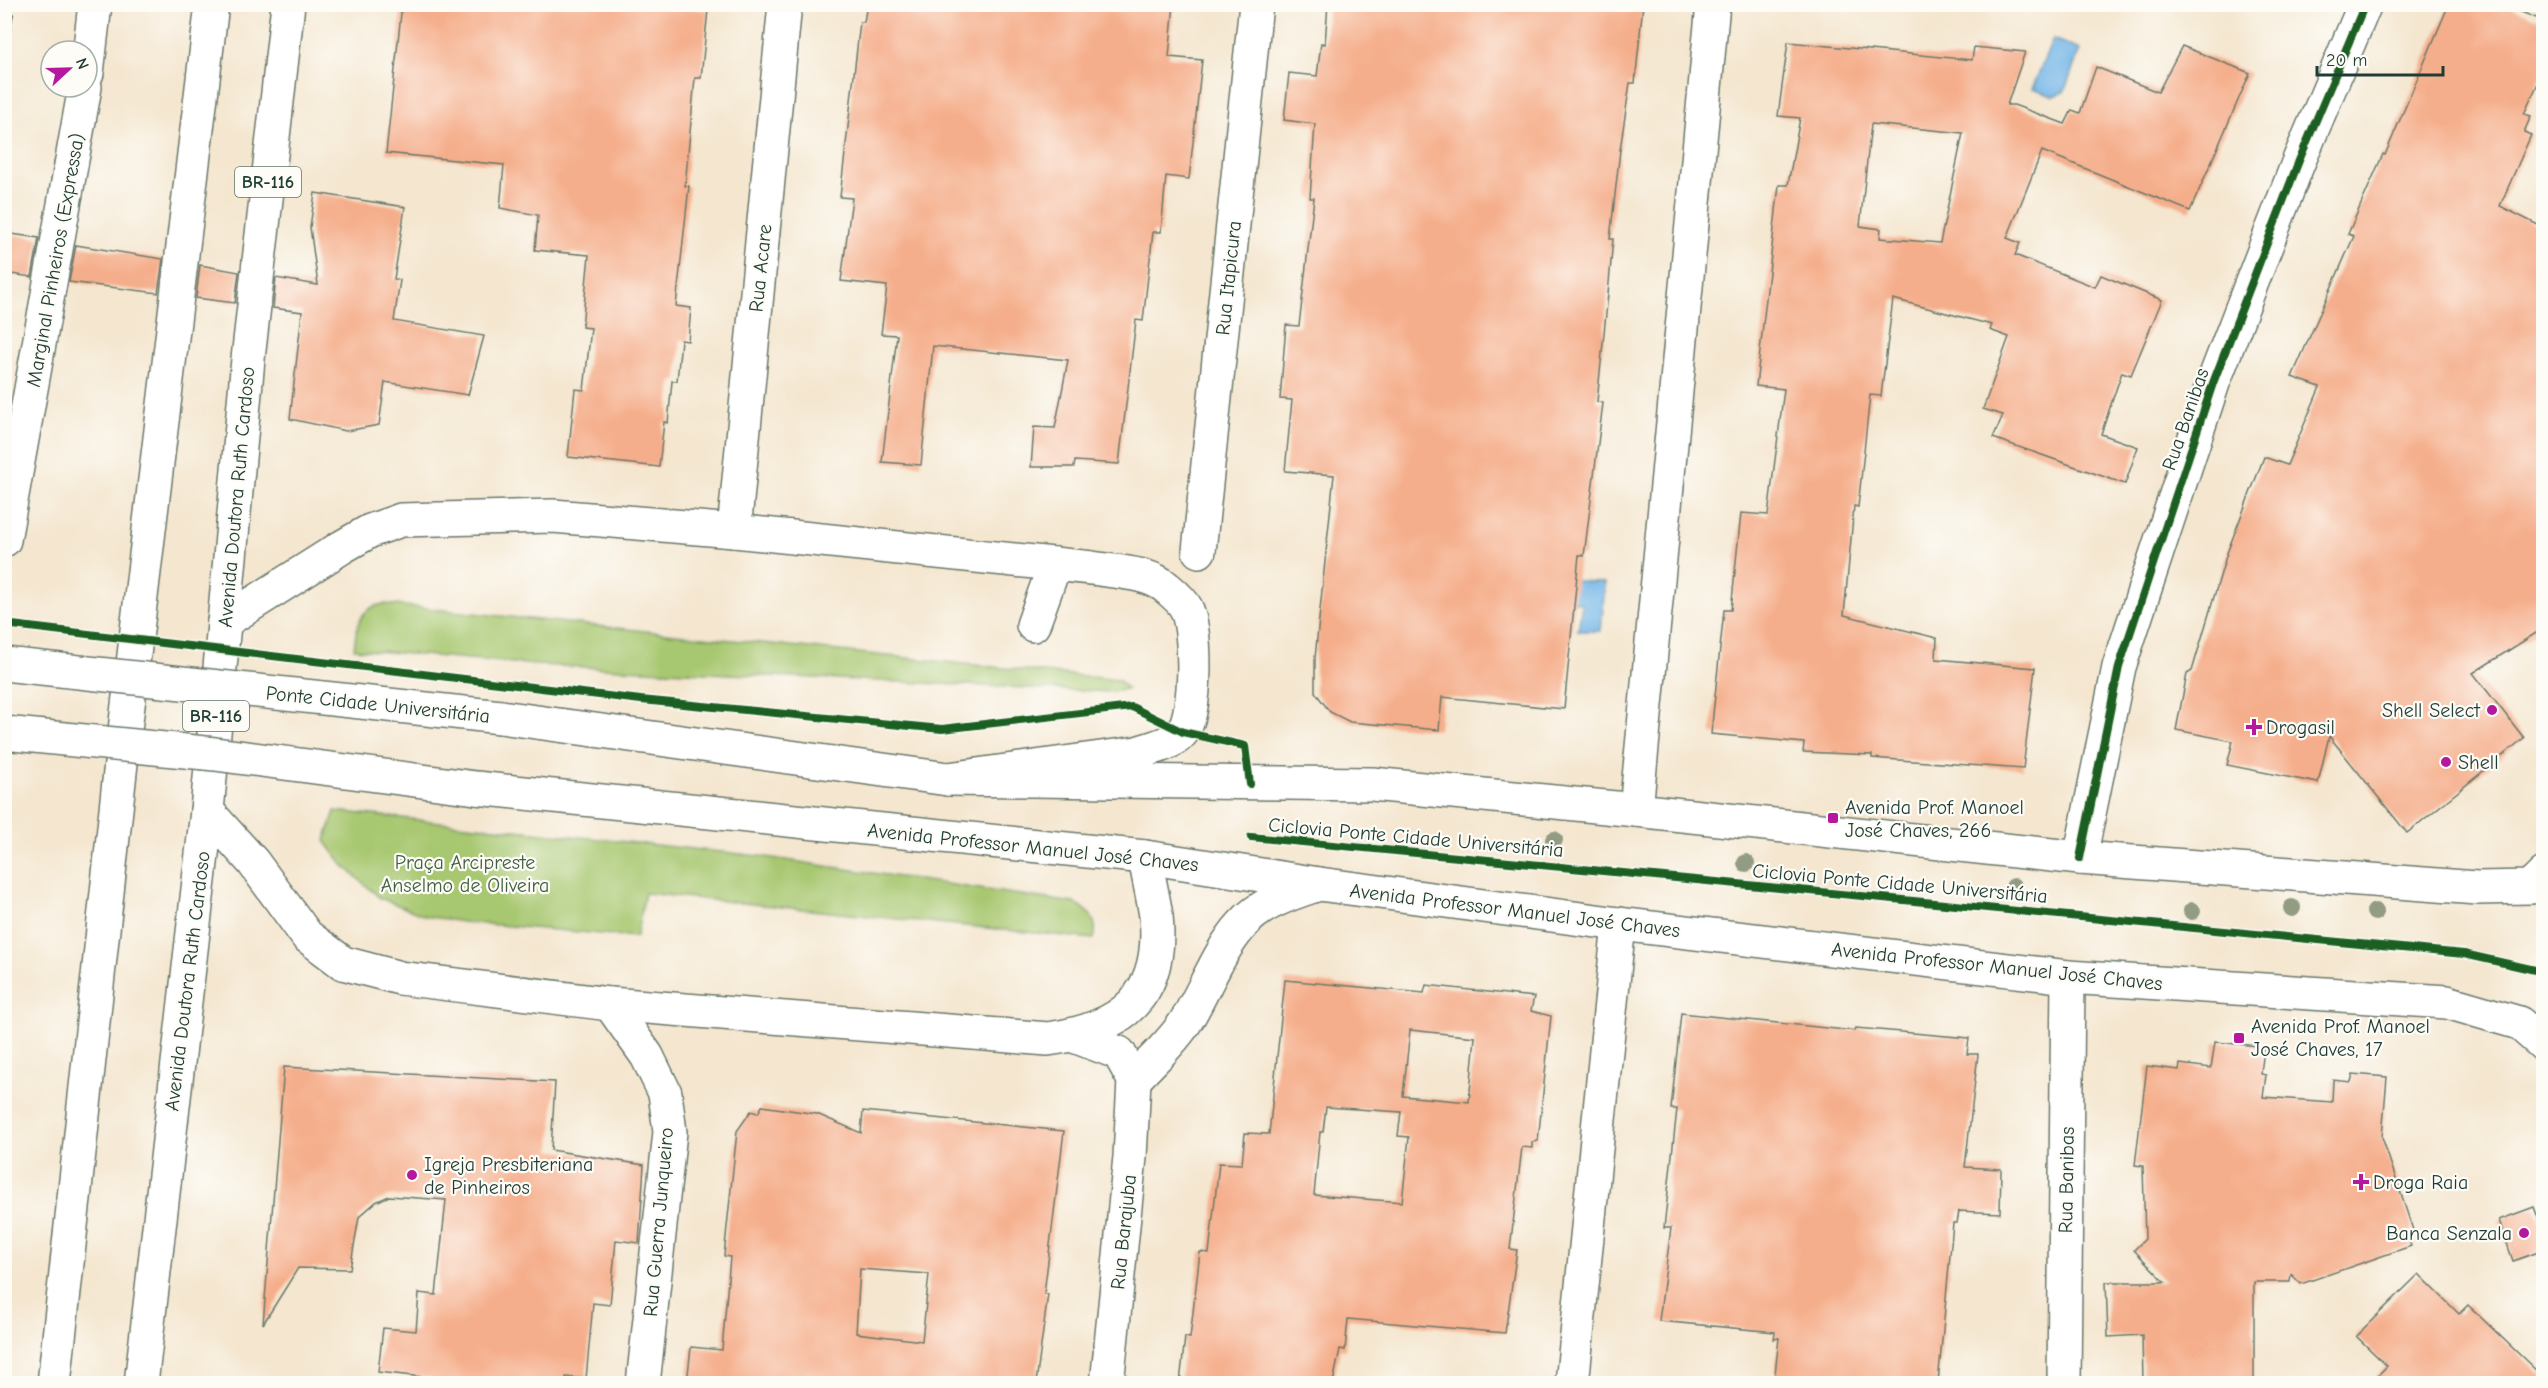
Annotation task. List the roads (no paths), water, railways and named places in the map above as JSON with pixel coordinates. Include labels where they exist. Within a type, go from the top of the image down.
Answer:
[{"type":"main road","points":[[91,39],[95,4]]},
{"type":"main road","points":[[54,1383],[117,791],[212,4]]},
{"type":"main road","name":"Avenida Doutora Ruth Cardoso","points":[[141,1383],[207,811],[248,359],[288,4]]},
{"type":"main road","name":"Rua Acare","points":[[734,531],[785,4]]},
{"type":"main road","name":"Rua Itapicura","points":[[1199,550],[1256,4]]},
{"type":"main road","points":[[1636,810],[1713,4]]},
{"type":"main road","name":"Rua Banibas","points":[[2080,858],[2119,667],[2206,406],[2298,163],[2365,4]]},
{"type":"main road","name":"Marginal Pinheiros (Expressa)","points":[[4,540],[83,99]]},
{"type":"main road","points":[[224,622],[342,547],[370,531],[401,520],[553,516],[734,531],[1054,564],[1143,577],[1166,586],[1186,608],[1192,638],[1194,695],[1183,732],[1165,744],[1137,753],[948,779]]},
{"type":"main road","points":[[1033,625],[1054,564]]},
{"type":"main road","name":"Ponte Cidade Universitária","points":[[4,664],[501,717],[948,779]]},
{"type":"main road","name":"Avenida Professor Manuel José Chaves","points":[[4,734],[158,747],[476,788],[1145,857],[1318,884],[1619,924],[2068,977],[2447,1002],[2519,1023],[2544,1046]]},
{"type":"main road","points":[[948,779],[1372,784],[2080,858],[2477,888],[2531,887],[2544,874]]},
{"type":"main road","points":[[207,811],[253,862],[307,936],[343,963],[400,978],[610,1004],[1048,1040],[1074,1036],[1113,1021],[1132,1005],[1149,978],[1156,954],[1156,916],[1145,857]]},
{"type":"main road","points":[[1074,1036],[1119,1053],[1134,1080],[1185,1023],[1208,979],[1242,924],[1268,905],[1293,892],[1318,884]]},
{"type":"main road","points":[[1572,1383],[1619,924]]},
{"type":"main road","name":"Rua Banibas","points":[[2064,1383],[2068,977]]},
{"type":"main road","name":"Rua Guerra Junqueiro","points":[[610,1004],[652,1066],[665,1094],[670,1132],[643,1383]]},
{"type":"main road","name":"Rua Barajuba","points":[[1107,1383],[1130,1157],[1134,1080]]},
{"type":"water","points":[[2053,39],[2080,50],[2064,92],[2053,96],[2032,89]]},
{"type":"water","points":[[1568,580],[1605,583],[1601,631],[1578,631],[1582,603],[1565,601]]},
{"type":"railway","points":[[4,62],[13,4]]},
{"type":"place","name":"Shell Select","points":[[2492,710]]},
{"type":"place","name":"Drogasil","points":[[2254,727]]},
{"type":"place","name":"Shell","points":[[2446,762]]},
{"type":"place","name":"Avenida Prof. Manoel José Chaves, 266","points":[[1833,818]]},
{"type":"place","name":"Avenida Prof. Manoel José Chaves, 17","points":[[2239,1038]]},
{"type":"place","name":"Igreja Presbiteriana de Pinheiros","points":[[412,1175]]},
{"type":"place","name":"Droga Raia","points":[[2361,1182]]},
{"type":"place","name":"Banca Senzala","points":[[2524,1233]]},
{"type":"park label","name":"Praça Arcipreste Anselmo de Oliveira","points":[[465,874]]}]
